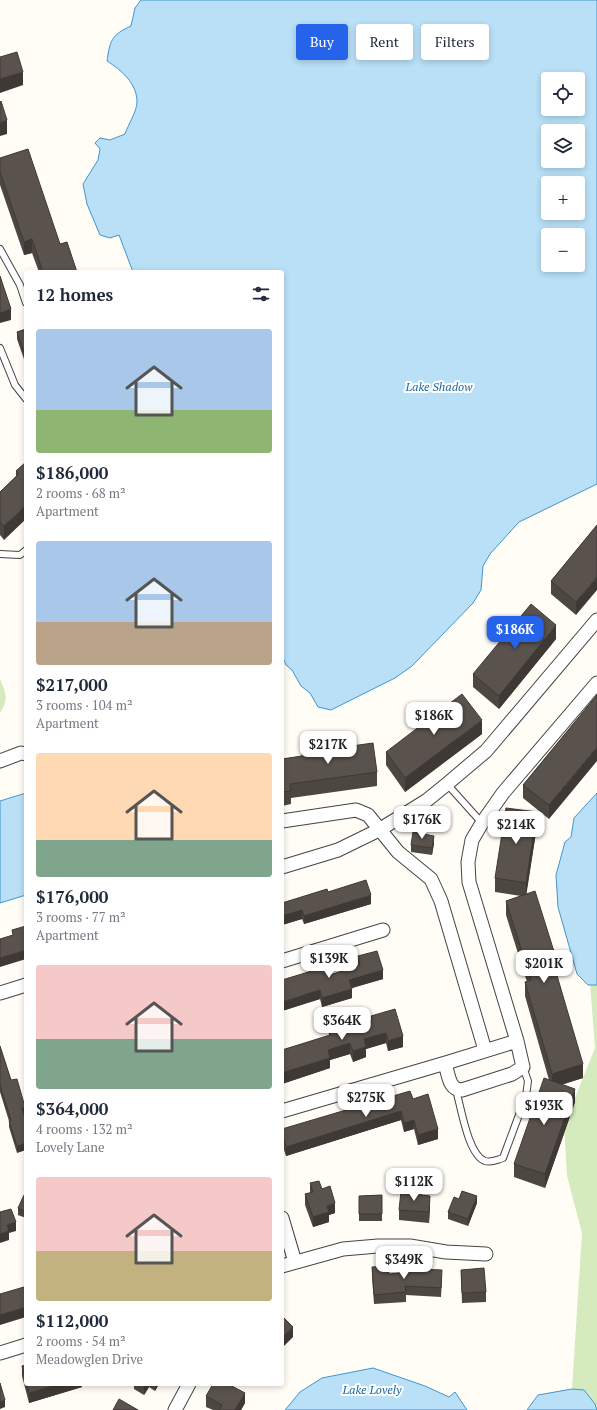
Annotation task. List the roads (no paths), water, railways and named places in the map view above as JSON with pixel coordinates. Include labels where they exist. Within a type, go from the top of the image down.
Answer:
[{"type":"street","points":[[284,866],[338,850],[379,830],[426,801],[486,751],[597,620]]},
{"type":"street","points":[[449,1062],[446,1067],[452,1087],[456,1090],[462,1090],[512,1074],[523,1067],[517,1040],[469,882],[468,862],[472,840],[503,793],[597,683]]},
{"type":"street","points":[[0,761],[21,753],[24,754]]},
{"type":"street","points":[[284,821],[356,810],[368,815],[398,852],[431,879],[441,901],[485,1050]]},
{"type":"street","points":[[284,960],[383,930]]},
{"type":"street","points":[[0,993],[24,986]]},
{"type":"street","points":[[284,1110],[449,1062],[517,1040]]},
{"type":"street","points":[[284,1225],[295,1262]]},
{"type":"street","points":[[284,1265],[343,1249],[378,1246],[410,1246],[446,1252],[486,1254]]},
{"type":"street","points":[[0,1353],[24,1346]]},
{"type":"street","points":[[176,1410],[188,1386]]},
{"type":"lane","points":[[0,249],[20,286],[24,297]]},
{"type":"lane","points":[[0,348],[15,385],[24,396]]},
{"type":"lane","points":[[0,554],[20,555],[24,552]]},
{"type":"lane","points":[[447,784],[482,823]]},
{"type":"lane","points":[[456,1090],[471,1145],[478,1155],[484,1160],[493,1162],[503,1158],[526,1096],[528,1082],[523,1067]]},
{"type":"water","name":"Lake Shadow","points":[[141,0],[597,0],[597,484],[519,522],[490,554],[483,566],[481,590],[473,603],[412,666],[395,678],[331,710],[318,707],[310,693],[301,686],[292,670],[286,665],[284,660],[284,270],[132,270],[119,235],[110,238],[100,235],[87,204],[83,184],[98,160],[100,149],[95,143],[100,138],[110,140],[125,134],[137,106],[136,95],[131,83],[123,73],[107,61],[109,48],[113,39],[124,29],[131,26],[135,8]]},
{"type":"water","points":[[597,793],[597,985],[588,985],[577,974],[558,907],[556,875],[565,842],[571,837],[574,818]]},
{"type":"water","points":[[24,794],[24,896],[0,903],[0,801]]},
{"type":"water","name":"Lake Lovely","points":[[373,1368],[425,1386],[449,1397],[455,1392],[467,1410],[285,1410],[300,1392],[322,1378]]},
{"type":"water","points":[[572,1389],[584,1390],[595,1404],[597,1410],[527,1410],[538,1395]]}]
